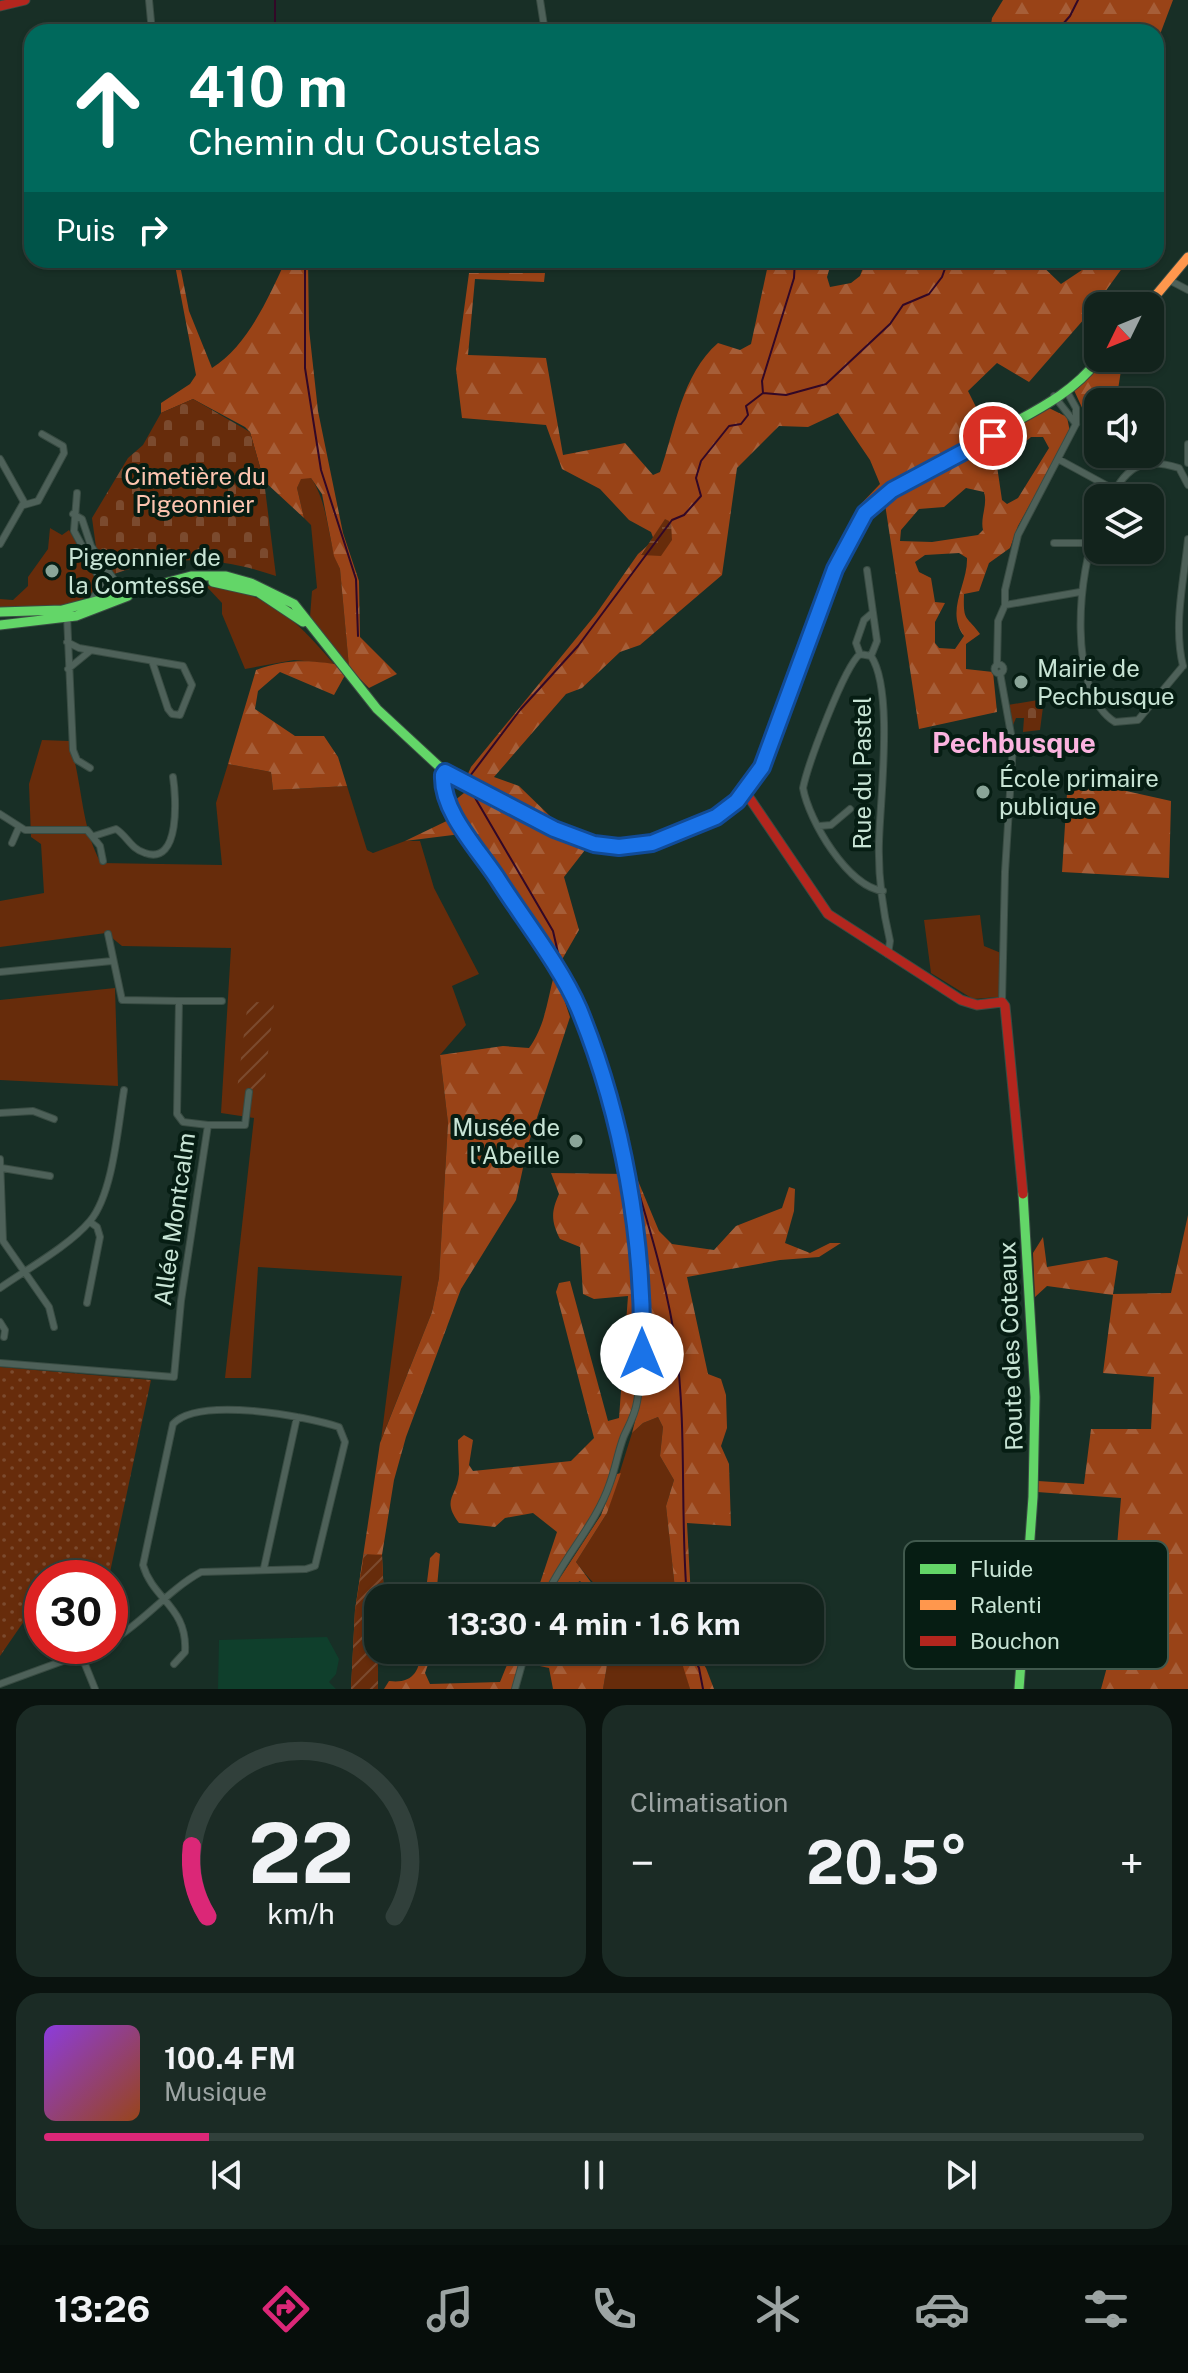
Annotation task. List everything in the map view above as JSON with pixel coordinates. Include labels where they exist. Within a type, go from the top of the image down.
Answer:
[{"type":"street","points":[[0,4],[25,0]]},
{"type":"street","points":[[149,0],[151,24]]},
{"type":"street","points":[[540,0],[544,24]]},
{"type":"street","points":[[1162,292],[1188,259]]},
{"type":"street","points":[[1170,282],[1188,290]]},
{"type":"street","points":[[0,612],[62,616],[91,602],[179,583],[239,585],[278,602],[327,647],[377,709],[445,772],[554,829],[594,844],[619,847],[652,843],[697,827],[744,789],[778,722],[835,569],[865,513],[892,490],[1058,396],[1085,372]]},
{"type":"street","points":[[744,789],[820,905],[878,948],[967,1003],[1002,1002],[1013,745],[1000,673],[1003,668],[997,665],[998,621],[1005,605],[1005,590],[1018,535],[1076,424],[1076,408],[1058,396]]},
{"type":"street","points":[[1058,396],[1076,424]]},
{"type":"street","points":[[0,544],[24,505],[38,501],[64,453],[63,446],[42,434]]},
{"type":"street","points":[[1119,484],[1126,472],[1137,464],[1149,461],[1179,468],[1188,462],[1188,444]]},
{"type":"street","points":[[0,459],[24,505]]},
{"type":"street","points":[[1058,459],[1104,484]]},
{"type":"street","points":[[1179,468],[1188,485]]},
{"type":"street","points":[[77,493],[74,531],[100,576],[101,589],[91,602]]},
{"type":"street","points":[[73,514],[82,519],[91,546],[122,595]]},
{"type":"street","points":[[1086,564],[1080,592],[1085,664],[1095,697],[1108,717],[1123,724],[1138,720],[1185,665],[1179,652],[1188,539]]},
{"type":"street","points":[[1054,543],[1084,543]]},
{"type":"street","name":"Rue du Pastel","points":[[867,570],[877,641],[871,656],[878,670],[884,746],[879,845],[888,954]]},
{"type":"street","points":[[101,589],[113,587],[113,581]]},
{"type":"street","points":[[1005,605],[1080,592]]},
{"type":"street","points":[[0,625],[10,621],[62,616],[122,595]]},
{"type":"street","name":"Rue du Pastel","points":[[871,614],[864,620],[856,643],[860,654],[846,675],[803,784],[819,826],[858,882],[883,891]]},
{"type":"street","points":[[62,616],[73,750],[77,760],[90,768]]},
{"type":"street","points":[[66,638],[90,651],[180,665],[188,672],[192,688],[180,715],[168,709],[152,661]]},
{"type":"street","points":[[68,669],[90,651]]},
{"type":"street","points":[[860,654],[871,656]]},
{"type":"street","points":[[989,745],[1013,745]]},
{"type":"street","points":[[445,772],[444,784],[465,836],[561,974],[579,1010],[627,1173],[641,1284],[642,1354],[637,1406],[610,1484],[592,1523],[560,1567],[552,1584]]},
{"type":"street","points":[[94,836],[116,829],[144,853],[162,852],[170,841],[177,809],[173,777]]},
{"type":"street","points":[[819,826],[831,825],[850,809]]},
{"type":"street","points":[[0,814],[28,830],[81,828],[94,836],[103,861]]},
{"type":"street","points":[[12,843],[19,827]]},
{"type":"street","points":[[108,934],[122,1000],[222,1001]]},
{"type":"street","points":[[878,948],[888,934]]},
{"type":"street","points":[[0,972],[112,961]]},
{"type":"street","name":"Allée Montcalm","points":[[0,1363],[174,1377],[181,1301],[208,1125],[183,1122],[177,1114],[179,1001]]},
{"type":"street","name":"Route des Coteaux","points":[[1002,1002],[1009,1029],[1011,1086],[1023,1190],[1035,1397],[1030,1541]]},
{"type":"street","points":[[0,1288],[90,1222],[105,1190],[124,1090]]},
{"type":"street","points":[[208,1125],[245,1125],[249,1092]]},
{"type":"street","points":[[0,1113],[33,1111],[54,1119]]},
{"type":"street","points":[[0,1159],[2,1236],[49,1307],[54,1327]]},
{"type":"street","points":[[2,1168],[50,1176]]},
{"type":"street","points":[[87,1303],[100,1237],[97,1227],[90,1222]]},
{"type":"street","points":[[0,1322],[5,1330],[4,1337]]},
{"type":"street","points":[[128,1628],[167,1599],[201,1572],[264,1568],[303,1570],[315,1566],[333,1499],[344,1434],[337,1426],[280,1413],[194,1412],[173,1424],[143,1562],[148,1576],[167,1599],[178,1615],[185,1637],[185,1652],[174,1664]]},
{"type":"street","points":[[264,1568],[297,1417]]},
{"type":"street","points":[[0,1684],[61,1664]]},
{"type":"street","points":[[85,1664],[95,1689]]},
{"type":"street","points":[[515,1689],[522,1664]]},
{"type":"street","name":"Route des Coteaux","points":[[1019,1689],[1020,1669]]},
{"type":"shaded area","points":[[327,1637],[339,1659],[336,1674],[329,1682],[336,1689],[218,1689],[219,1640]]},
{"type":"green space","points":[[1003,0],[1173,0],[1164,24],[991,24]]},
{"type":"green space","points":[[176,268],[181,268],[189,311],[212,368],[225,359],[247,334],[282,268],[308,268],[309,329],[318,411],[343,533],[359,581],[360,637],[397,674],[369,688],[349,668],[334,695],[280,672],[258,691],[255,709],[295,736],[324,736],[338,757],[347,786],[273,790],[271,772],[228,764],[256,670],[302,661],[349,667],[340,569],[334,556],[322,494],[311,478],[301,479],[297,488],[304,518],[264,481],[250,432],[245,427],[193,399],[161,413],[161,403],[190,384],[196,375]]},
{"type":"green space","points":[[767,268],[830,268],[827,277],[830,287],[851,283],[860,276],[863,268],[1044,268],[1061,284],[1085,268],[1122,268],[1105,292],[1084,292],[1084,319],[1029,382],[997,363],[968,391],[988,431],[885,489],[857,516],[859,506],[880,484],[870,460],[838,413],[808,427],[779,426],[737,468],[722,575],[640,645],[620,652],[582,688],[566,694],[494,777],[519,786],[585,850],[564,877],[579,930],[560,963],[503,870],[469,833],[405,841],[457,816],[454,801],[474,785],[467,776],[471,767],[596,614],[638,554],[654,540],[651,532],[629,520],[600,489],[562,469],[546,425],[462,418],[456,369],[469,273],[545,273],[544,282],[475,279],[468,355],[546,358],[563,455],[625,443],[653,475],[660,472],[681,403],[696,370],[718,343],[740,350],[751,344]]},
{"type":"green space","points":[[1091,372],[1121,372],[1118,388],[1084,388],[1084,412],[1073,388]]},
{"type":"green space","name":"Cimetière du Pigeonnier","points":[[193,399],[250,432],[264,481],[276,576],[235,565],[195,560],[155,563],[114,574],[96,547],[92,518],[128,458],[143,445],[161,413]]},
{"type":"green space","points":[[1047,407],[1067,417],[1070,432],[1018,526],[1010,548],[989,563],[979,591],[964,594],[965,614],[980,634],[966,644],[966,669],[993,672],[997,712],[919,729],[885,504],[902,489],[984,446]],"holes":[[[1031,437],[1043,437],[1049,448],[1018,498],[1007,504],[1002,500],[997,466]],[[966,488],[984,492],[983,530],[978,535],[932,542],[900,541],[901,530],[919,509],[944,507]],[[959,553],[967,558],[957,607],[959,627],[964,636],[955,649],[939,648],[935,643],[935,622],[945,603],[935,602],[931,578],[919,572],[915,562],[925,555]]]},
{"type":"green space","points":[[301,478],[311,478],[322,500],[340,569],[349,667],[310,617],[312,591],[317,588],[311,525],[304,518],[297,488]]},
{"type":"green space","points":[[665,519],[671,522],[672,540],[661,556],[641,555]]},
{"type":"green space","points":[[50,528],[62,535],[69,530],[94,575],[93,592],[83,599],[60,606],[0,607],[0,599],[13,600],[28,586],[28,577],[48,549]]},
{"type":"green space","points":[[210,585],[266,602],[294,622],[334,664],[294,660],[245,669],[222,614],[222,603],[207,587]]},
{"type":"green space","points":[[1044,699],[1040,730],[1023,732],[1024,718],[1016,718],[1013,725],[1008,705]]},
{"type":"green space","points":[[42,740],[69,741],[85,819],[101,863],[222,865],[216,803],[228,764],[271,772],[273,790],[347,786],[367,850],[373,853],[405,841],[420,841],[434,888],[479,974],[452,986],[466,1025],[440,1055],[448,1123],[439,1278],[432,1312],[381,1440],[402,1276],[258,1267],[251,1378],[225,1378],[254,1118],[221,1113],[231,948],[122,946],[106,933],[0,947],[0,901],[44,893],[41,844],[31,837],[29,784]]},
{"type":"green space","points":[[1068,778],[1171,801],[1169,878],[1062,872]]},
{"type":"green space","points":[[980,915],[984,946],[1001,953],[999,997],[973,999],[931,973],[924,920]]},
{"type":"green space","points":[[555,972],[570,1017],[528,1145],[516,1200],[461,1289],[406,1437],[394,1480],[382,1555],[383,1584],[364,1584],[364,1664],[378,1664],[378,1689],[351,1689],[355,1610],[380,1443],[432,1312],[439,1278],[448,1123],[440,1055],[503,1046],[529,1048],[543,1021]]},
{"type":"green space","points":[[115,988],[118,1086],[0,1080],[0,1000]]},
{"type":"green space","points":[[248,1001],[274,1004],[263,1094],[237,1090]]},
{"type":"green space","points":[[551,1173],[626,1174],[640,1312],[639,1367],[630,1421],[596,1511],[549,1584],[540,1584],[557,1532],[533,1513],[505,1518],[495,1527],[459,1523],[451,1503],[459,1474],[458,1440],[464,1435],[473,1440],[469,1465],[473,1471],[571,1461],[594,1438],[556,1292],[559,1283],[570,1281],[608,1421],[619,1418],[628,1296],[594,1299],[583,1294],[580,1247],[560,1239],[555,1227],[553,1211],[559,1194]]},
{"type":"green space","points":[[636,1176],[659,1231],[672,1244],[714,1250],[736,1226],[782,1208],[789,1187],[795,1189],[794,1211],[785,1243],[810,1253],[830,1243],[841,1243],[819,1257],[780,1260],[687,1277],[708,1374],[721,1379],[726,1395],[727,1428],[721,1446],[729,1464],[731,1526],[687,1523],[690,1584],[674,1584],[666,1506],[674,1480],[660,1456],[663,1427],[658,1417],[643,1423],[632,1433],[644,1370],[646,1306],[642,1242],[632,1178]]},
{"type":"green space","points":[[1188,1215],[1188,1689],[1101,1689],[1106,1669],[1168,1669],[1168,1541],[1117,1541],[1121,1498],[1037,1492],[1038,1481],[1084,1484],[1091,1429],[1151,1429],[1154,1377],[1103,1373],[1113,1295],[1047,1286],[1035,1297],[1033,1253],[1043,1237],[1047,1267],[1106,1257],[1118,1261],[1113,1294],[1171,1293]]},
{"type":"green space","points":[[0,1367],[151,1380],[113,1560],[24,1560],[24,1621],[0,1656]]},
{"type":"green space","points":[[658,1417],[663,1427],[660,1456],[674,1480],[666,1506],[674,1584],[596,1584],[576,1562],[607,1513],[632,1433],[643,1423]]},
{"type":"green space","points":[[621,1473],[607,1513],[576,1562],[592,1584],[580,1581],[556,1584],[601,1515],[617,1474]]},
{"type":"green space","points":[[436,1552],[440,1554],[437,1584],[427,1584],[430,1558]]},
{"type":"green space","points":[[364,1554],[382,1555],[383,1584],[364,1584],[364,1664],[378,1664],[378,1689],[351,1689],[355,1610]]},
{"type":"green space","points":[[428,1664],[425,1673],[430,1684],[500,1682],[507,1664],[520,1664],[512,1689],[384,1689],[389,1681],[409,1678],[419,1665]]},
{"type":"green space","points":[[531,1664],[607,1664],[603,1689],[553,1689],[549,1668]]},
{"type":"green space","points":[[607,1664],[683,1664],[690,1689],[603,1689]]},
{"type":"green space","points":[[682,1664],[703,1664],[714,1689],[690,1689]]},
{"type":"waterway","points":[[275,0],[275,24]]},
{"type":"waterway","points":[[1063,24],[1078,0]]},
{"type":"waterway","points":[[305,268],[305,368],[321,470],[356,579],[358,636]]},
{"type":"waterway","points":[[763,393],[762,381],[795,268]]},
{"type":"waterway","points":[[470,776],[520,710],[578,646],[672,520],[684,515],[701,496],[696,478],[701,461],[729,426],[741,424],[748,415],[746,406],[763,393],[786,395],[826,384],[890,324],[903,305],[929,294],[945,268]]},
{"type":"waterway","points":[[474,796],[553,931],[561,966],[582,1005]]},
{"type":"waterway","points":[[585,1012],[597,1053]]},
{"type":"waterway","points":[[616,1116],[658,1261],[676,1347],[686,1584]]},
{"type":"waterway","points":[[697,1664],[703,1689]]},
{"type":"traffic: fast","points":[[1015,422],[1049,403],[1088,372]]},
{"type":"traffic: fast","points":[[0,612],[62,610],[191,576],[226,576],[251,583],[294,604],[377,709],[445,772],[472,786]]},
{"type":"traffic: fast","points":[[213,582],[258,592],[303,622]]},
{"type":"traffic: fast","points":[[0,625],[76,616],[128,596]]},
{"type":"traffic: fast","points":[[1023,1194],[1035,1397],[1030,1541]]},
{"type":"traffic: fast","points":[[1019,1689],[1020,1669]]},
{"type":"traffic: slow","points":[[1159,292],[1188,257]]},
{"type":"traffic: slow","points":[[472,786],[569,837],[601,844],[643,843],[686,832],[706,823],[738,800],[757,774],[778,724]]},
{"type":"traffic: jam","points":[[0,6],[25,0]]},
{"type":"traffic: jam","points":[[778,724],[830,579],[856,526],[868,510],[920,473],[1015,422]]},
{"type":"traffic: jam","points":[[742,787],[828,914],[961,1000],[977,1005],[1002,1002],[1005,1006],[1023,1194]]},
{"type":"place","name":"Pigeonnier de la Comtesse","points":[[52,571]]},
{"type":"place","name":"Mairie de Pechbusque","points":[[1021,682]]},
{"type":"place","name":"École primaire publique","points":[[983,792]]},
{"type":"place","name":"Musée de l'Abeille","points":[[576,1141]]},
{"type":"district","name":"Pechbusque","points":[[1014,742]]},
{"type":"route","points":[[642,1354],[641,1284],[627,1173],[590,1042],[579,1010],[561,974],[498,879],[470,844],[447,794],[443,775],[445,772],[569,836],[594,844],[619,847],[652,843],[684,833],[716,817],[737,801],[762,767],[835,569],[865,513],[892,490],[993,436]]}]
